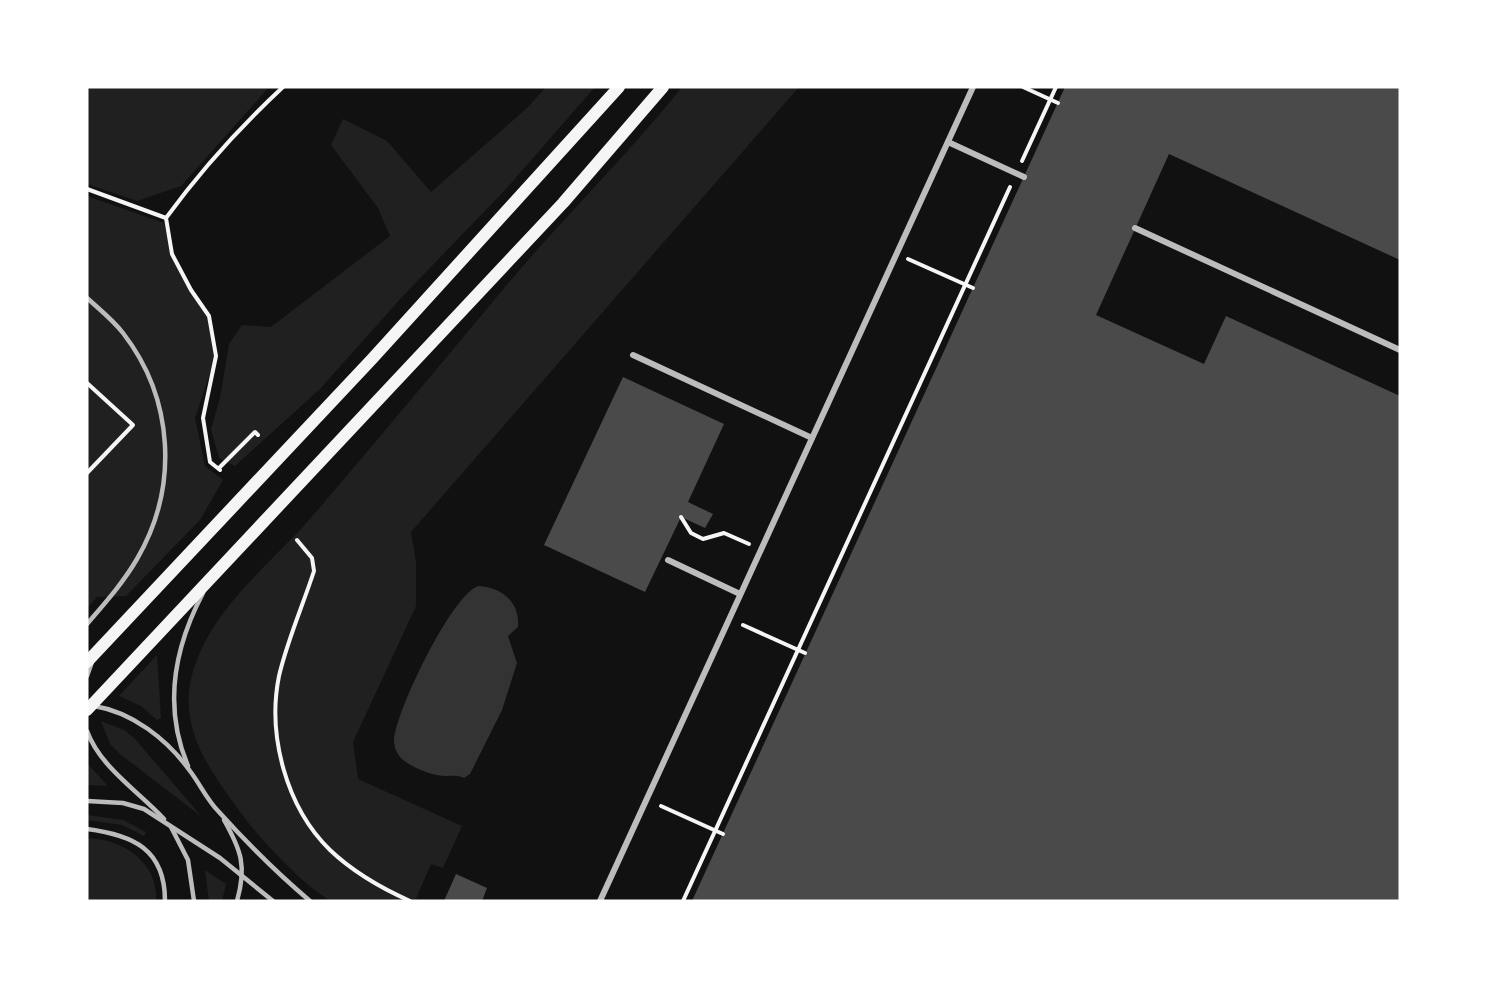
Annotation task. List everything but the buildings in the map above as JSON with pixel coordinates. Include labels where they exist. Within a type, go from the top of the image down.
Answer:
[{"type":"main road","points":[[87,662],[372,358],[619,87]]},
{"type":"main road","points":[[88,707],[563,203],[663,87]]},
{"type":"street","points":[[600,901],[973,87]]},
{"type":"street","points":[[948,142],[1024,177]]},
{"type":"street","points":[[1136,228],[1400,350]]},
{"type":"street","points":[[633,355],[812,438]]},
{"type":"street","points":[[668,560],[740,594]]},
{"type":"lane","points":[[87,297],[122,331],[141,360],[156,390],[167,446],[162,499],[152,529],[121,583],[87,624]]},
{"type":"lane","points":[[211,578],[189,620],[178,654],[174,681],[174,718],[180,748],[189,769],[237,844],[243,876],[237,901]]},
{"type":"lane","points":[[87,676],[99,649]]},
{"type":"lane","points":[[88,707],[130,717],[155,736],[189,769]]},
{"type":"lane","points":[[87,731],[93,747],[103,760],[169,824],[188,860],[194,901]]},
{"type":"lane","points":[[87,801],[134,806],[169,824],[243,876],[273,901]]},
{"type":"lane","points":[[217,810],[271,866],[310,901]]},
{"type":"lane","points":[[87,829],[128,837],[144,848],[156,863],[165,885],[165,901]]},
{"type":"path","points":[[258,435],[255,432],[219,469],[210,462],[203,418],[216,356],[209,316],[191,290],[172,254],[166,218],[196,178],[283,87]]},
{"type":"path","points":[[1023,87],[1058,103]]},
{"type":"path","points":[[683,901],[1056,87]]},
{"type":"path","points":[[87,189],[166,218]]},
{"type":"path","points":[[897,253],[973,288]]},
{"type":"path","points":[[87,383],[133,425],[87,472]]},
{"type":"path","points":[[883,464],[891,467]]},
{"type":"path","points":[[681,517],[691,533],[703,539],[724,533],[761,549]]},
{"type":"path","points":[[297,540],[312,558],[314,571],[279,676],[276,716],[281,763],[307,822],[329,849],[360,875],[410,901]]},
{"type":"path","points":[[729,618],[805,653]]},
{"type":"path","points":[[646,800],[723,834]]},
{"type":"shaded area","points":[[87,87],[269,87],[181,186],[137,201],[87,184]]},
{"type":"shaded area","points":[[546,87],[595,87],[506,189],[402,297],[320,389],[235,466],[219,458],[211,429],[220,398],[229,344],[242,325],[271,327],[390,236],[378,208],[331,145],[343,119],[387,141],[431,192],[527,108]]},
{"type":"shaded area","points":[[682,87],[799,87],[411,532],[416,562],[416,606],[353,742],[358,779],[462,826],[443,868],[431,864],[415,901],[358,903],[330,900],[297,875],[260,837],[222,786],[202,754],[190,718],[189,699],[191,679],[199,654],[211,631],[243,590],[315,513],[527,262]]},
{"type":"shaded area","points":[[87,196],[164,223],[172,254],[191,290],[209,316],[216,356],[195,418],[205,466],[223,480],[200,520],[126,596],[97,597],[87,608]]},
{"type":"shaded area","points":[[478,586],[495,589],[513,603],[518,618],[518,627],[508,636],[517,663],[502,710],[470,774],[464,778],[435,774],[415,767],[400,757],[394,742],[397,725],[414,681],[440,631],[467,594]]},
{"type":"shaded area","points":[[157,655],[161,718],[157,720],[141,706],[119,696]]},
{"type":"shaded area","points":[[101,721],[124,730],[135,739],[202,817],[120,754],[110,744]]},
{"type":"shaded area","points":[[87,763],[106,784],[106,786],[87,785]]},
{"type":"shaded area","points":[[87,815],[123,820],[146,832],[144,836],[122,825],[87,820]]},
{"type":"shaded area","points":[[87,838],[113,843],[136,855],[151,875],[156,901],[87,901]]},
{"type":"shaded area","points":[[205,870],[226,884],[222,901],[209,901]]}]
